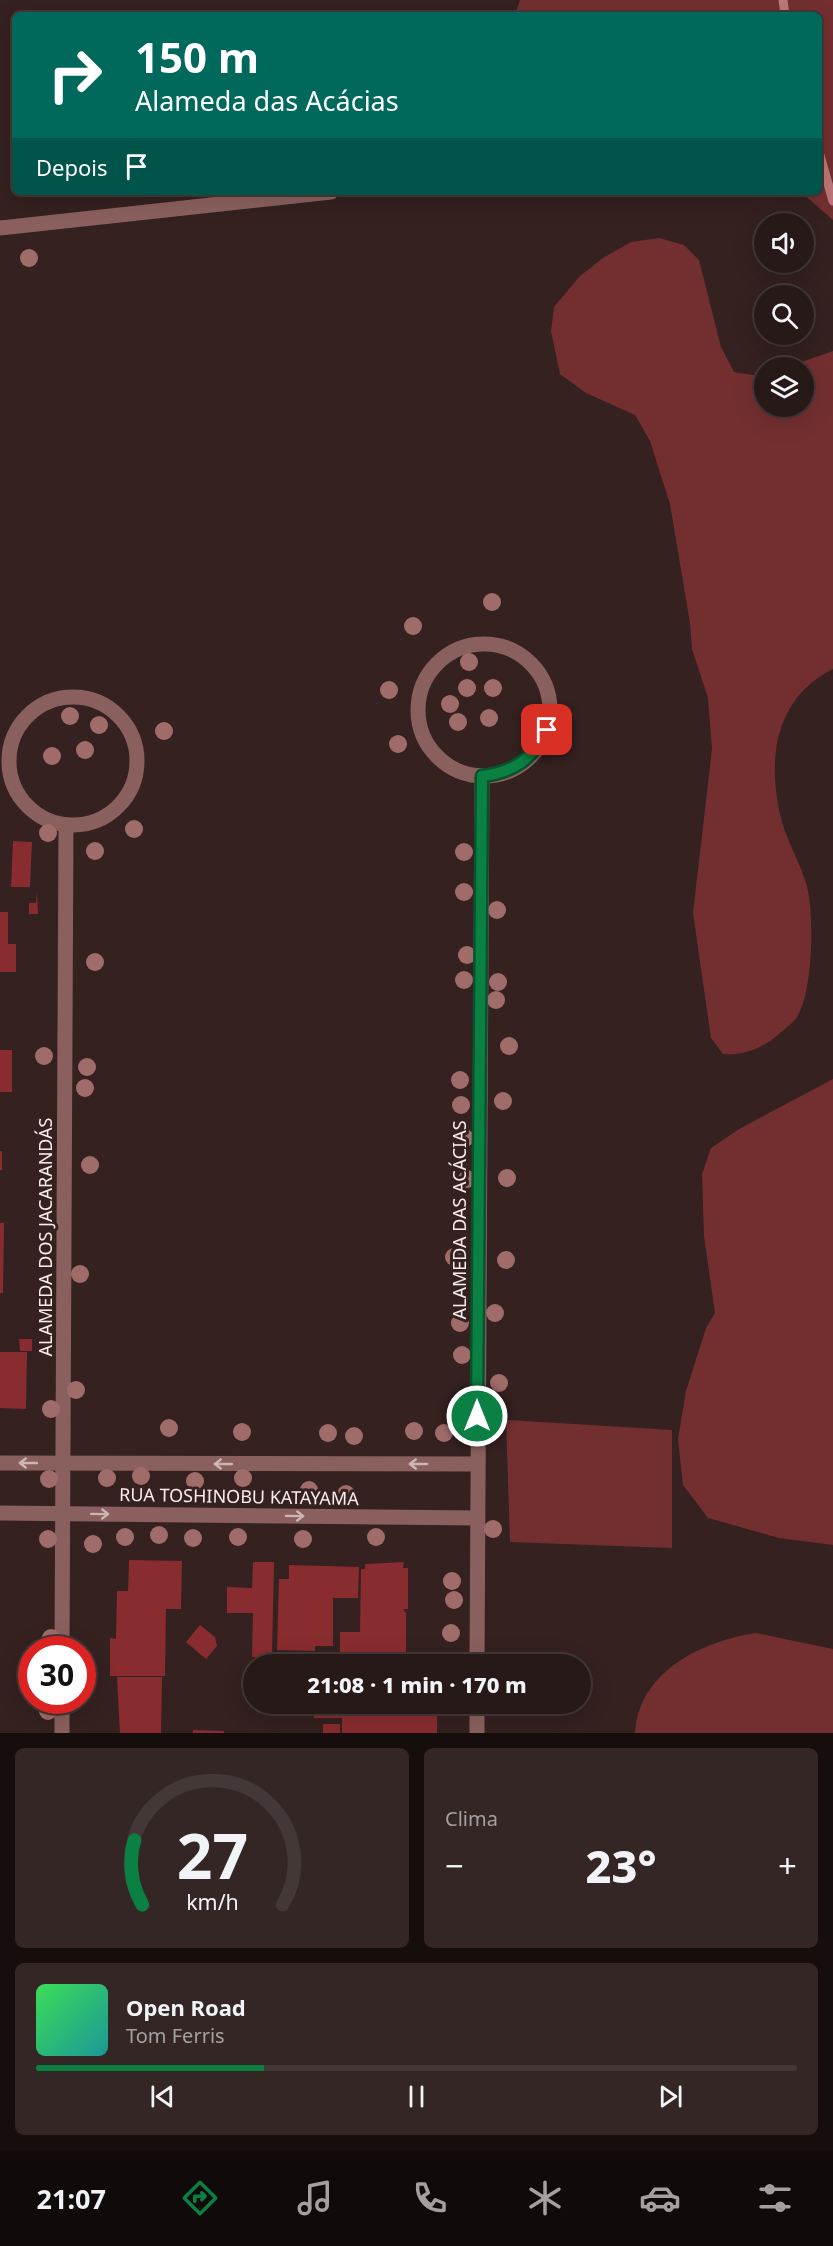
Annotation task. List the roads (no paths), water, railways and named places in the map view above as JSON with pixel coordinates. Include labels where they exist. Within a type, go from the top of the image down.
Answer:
[{"type":"street","points":[[0,228],[303,195]]},
{"type":"street","points":[[480,643],[501,645],[520,654],[536,669],[546,687],[550,708],[547,730],[537,748],[522,764],[503,773],[482,776],[460,772],[441,760],[427,743],[419,722],[419,699],[426,678],[440,660],[458,649],[480,643]]},
{"type":"street","points":[[66,697],[86,698],[107,706],[123,720],[134,739],[138,760],[134,782],[124,800],[108,815],[88,824],[66,825],[46,819],[23,799],[10,772],[10,751],[17,731],[29,715],[46,703],[66,697]]},
{"type":"street","name":"ALAMEDA DAS ACÁCIAS","points":[[477,1654],[482,776]]},
{"type":"street","name":"ALAMEDA DOS JACARANDÁS","points":[[62,1636],[66,825]]},
{"type":"street","name":"RUA TOSHINOBU KATAYAMA","points":[[0,1463],[477,1464]]},
{"type":"street","name":"RUA TOSHINOBU KATAYAMA","points":[[0,1513],[477,1518]]},
{"type":"street","points":[[62,1714],[62,1733]]},
{"type":"street","points":[[477,1714],[477,1733]]},
{"type":"waterway","points":[[783,0],[785,12]]},
{"type":"waterway","points":[[822,162],[833,201]]}]
